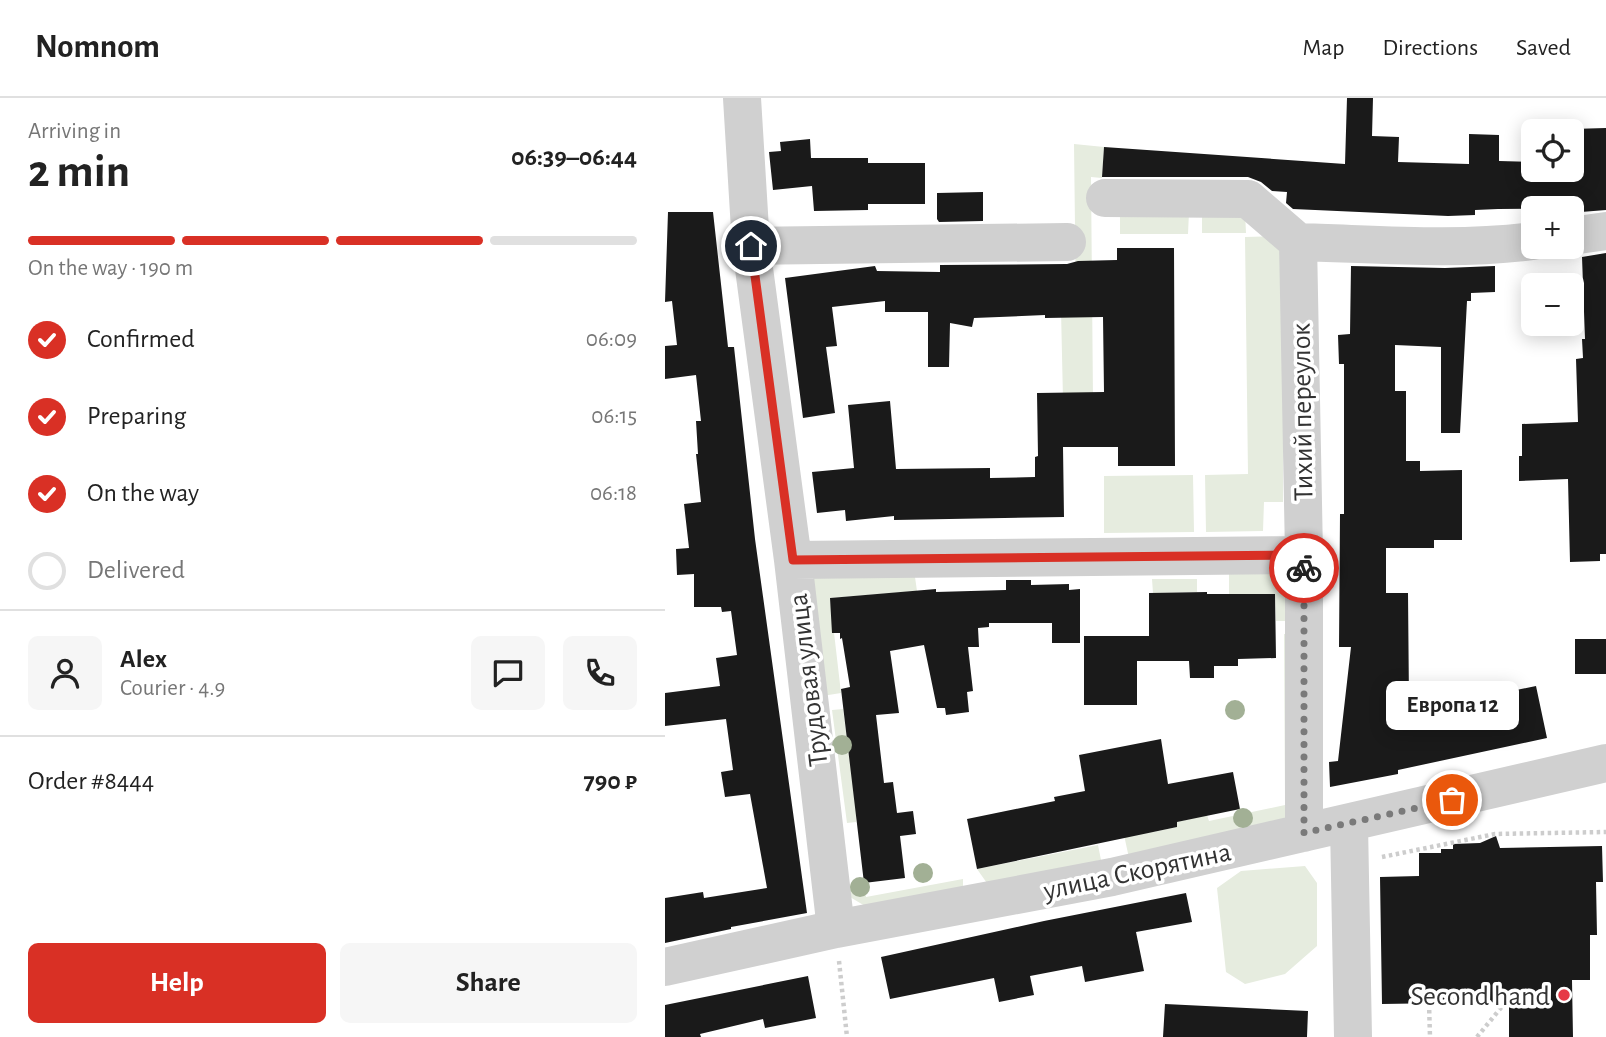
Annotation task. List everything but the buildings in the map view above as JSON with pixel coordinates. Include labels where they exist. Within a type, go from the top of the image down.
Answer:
[{"type":"street","name":"Трудовая улица","points":[[742,98],[751,246],[793,560],[836,929]]},
{"type":"street","points":[[1105,198],[1248,199],[1298,242],[1447,246],[1521,242]]},
{"type":"street","points":[[1584,234],[1606,231]]},
{"type":"street","points":[[751,246],[1067,242]]},
{"type":"street","name":"Тихий переулок","points":[[1298,242],[1304,555],[1304,833]]},
{"type":"street","points":[[793,560],[1304,555]]},
{"type":"street","name":"улица Скорятина","points":[[665,967],[836,929],[1112,877],[1606,764]]},
{"type":"street","points":[[1349,824],[1353,1037]]},
{"type":"path","points":[[1350,864],[1495,834],[1606,832]]},
{"type":"path","points":[[836,929],[847,1037]]},
{"type":"path","points":[[1477,1037],[1509,998]]},
{"type":"path","points":[[1429,1003],[1430,1037]]},
{"type":"shaded area","points":[[1074,144],[1104,147],[1102,178],[1091,177],[1093,399],[1063,400],[1061,310],[1076,310]]},
{"type":"shaded area","points":[[1120,212],[1189,212],[1188,234],[1120,234]]},
{"type":"shaded area","points":[[1202,212],[1245,212],[1246,233],[1202,233]]},
{"type":"shaded area","points":[[1283,236],[1283,502],[1264,502],[1263,531],[1206,532],[1205,475],[1248,474],[1245,237]]},
{"type":"shaded area","points":[[1193,475],[1194,532],[1104,533],[1104,476]]},
{"type":"shaded area","points":[[1229,570],[1285,573],[1288,621],[1276,621],[1275,594],[1229,594]]},
{"type":"shaded area","points":[[813,576],[915,577],[917,591],[830,598],[841,693],[816,697]]},
{"type":"shaded area","points":[[1152,579],[1197,579],[1197,592],[1153,593]]},
{"type":"shaded area","points":[[1284,634],[1289,634],[1289,820],[1129,858],[1124,835],[1177,827],[1177,822],[1207,815],[1209,821],[1285,805]]},
{"type":"shaded area","points":[[843,709],[857,814],[856,822],[847,823],[832,710]]},
{"type":"shaded area","points":[[1098,845],[1101,860],[989,886],[977,869]]},
{"type":"shaded area","points":[[1305,866],[1317,883],[1317,946],[1285,974],[1245,984],[1226,972],[1217,888],[1241,871]]},
{"type":"shaded area","points":[[963,879],[963,893],[865,906],[850,897],[844,885],[864,883],[866,897]]},
{"type":"way so far","points":[[1304,568],[1304,833],[1452,800]]},
{"type":"place","name":"Европа 12","points":[[1452,800]]},
{"type":"place","name":"Second hand","points":[[1564,995]]},
{"type":"route","points":[[751,246],[793,560],[1304,555],[1304,568]]}]
